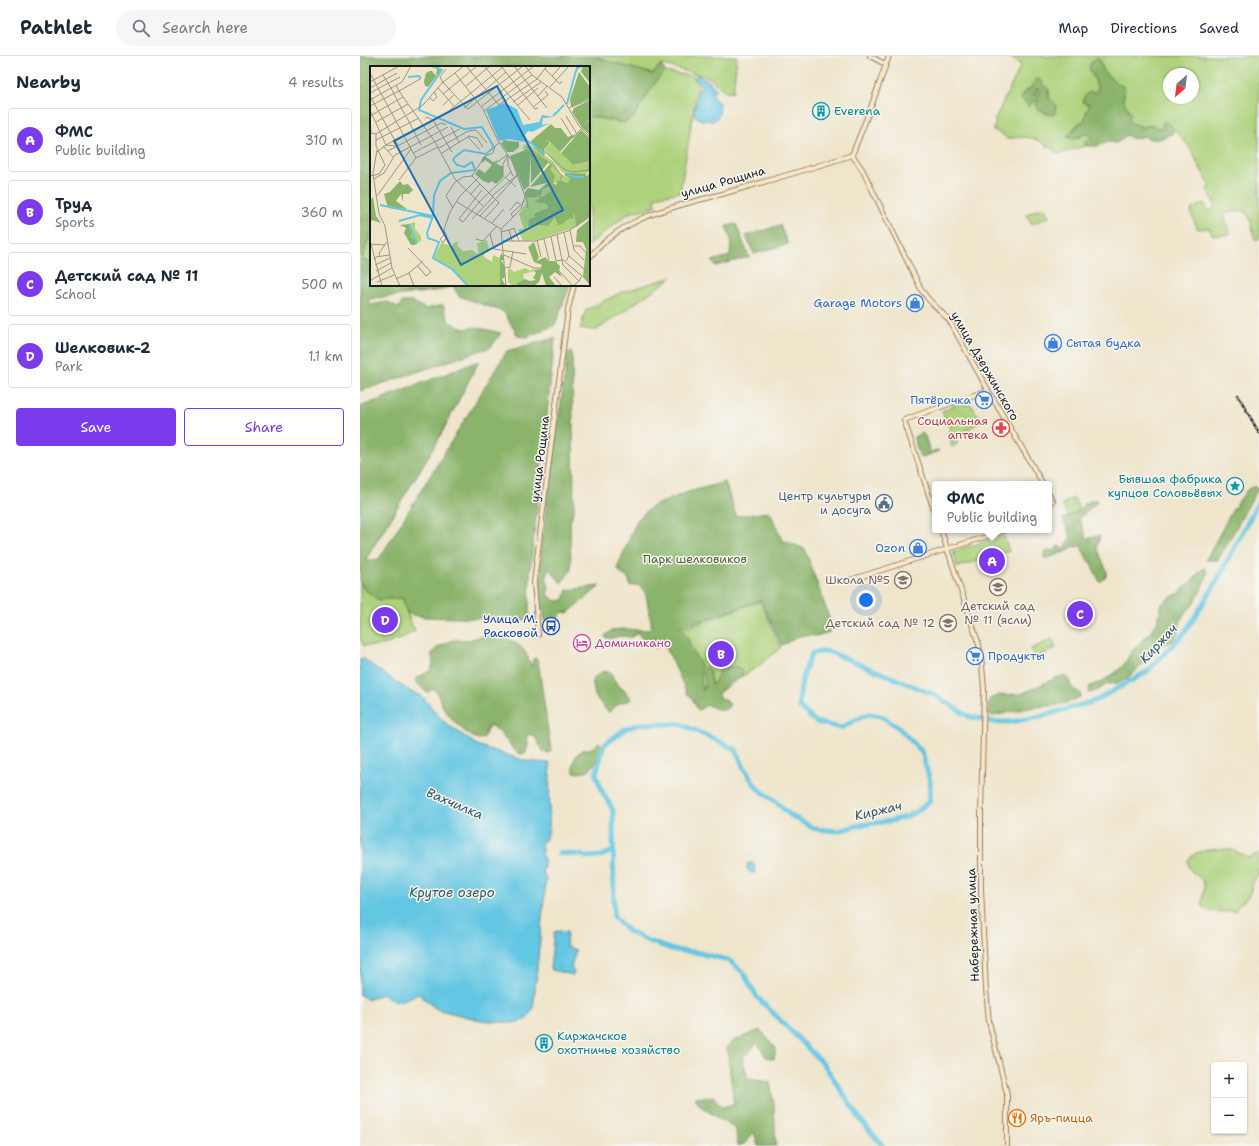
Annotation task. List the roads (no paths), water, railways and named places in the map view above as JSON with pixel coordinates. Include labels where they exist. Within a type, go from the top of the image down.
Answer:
[{"type":"street","points":[[870,56],[885,64]]},
{"type":"street","points":[[852,155],[871,107],[888,56]]},
{"type":"street","name":"улица Рощина","points":[[590,257],[599,246],[617,231],[661,210],[728,192],[852,155]]},
{"type":"street","name":"улица Дзержинского","points":[[852,155],[862,169],[922,291],[949,320],[1041,481]]},
{"type":"street","name":"улица Рощина","points":[[538,635],[534,582],[568,309],[574,286]]},
{"type":"street","points":[[932,504],[904,420],[988,390]]},
{"type":"street","name":"Набережная улица","points":[[942,533],[979,645],[983,672],[984,733],[981,814],[981,890],[986,989],[989,1022],[1007,1094],[1007,1146]]},
{"type":"street","points":[[847,581],[998,533]]},
{"type":"water","points":[[696,75],[710,82],[716,89],[715,91],[712,90],[712,96],[719,103],[720,110],[719,115],[713,121],[701,120],[695,116],[694,109],[698,99],[696,96],[701,85],[695,78]]},
{"type":"water","name":"Крутое озеро","points":[[363,658],[411,692],[422,696],[443,721],[477,745],[526,761],[550,763],[549,831],[545,840],[541,844],[541,854],[544,859],[544,868],[542,870],[546,879],[533,1009],[526,1020],[512,1023],[480,1020],[436,1009],[419,994],[396,1002],[381,994],[368,1000],[360,995],[360,659]]},
{"type":"water","points":[[748,863],[754,863],[755,872],[751,873],[747,869]]},
{"type":"water","points":[[554,932],[567,932],[566,947],[576,950],[571,967],[574,972],[573,975],[552,970],[550,968]]},
{"type":"waterway","name":"Киржач","points":[[883,1146],[862,1122],[825,1066],[757,997],[743,972],[728,960],[695,952],[674,950],[648,941],[628,931],[614,917],[613,810],[602,791],[596,774],[604,745],[625,729],[640,724],[680,724],[736,750],[744,768],[757,788],[775,801],[790,815],[815,829],[838,831],[860,825],[906,817],[916,812],[930,801],[930,781],[922,752],[899,728],[881,716],[869,714],[841,728],[816,722],[807,714],[799,706],[799,698],[802,679],[812,653],[827,651],[933,694],[968,716],[993,722],[1011,722],[1042,716],[1095,701],[1148,671],[1185,632],[1213,588],[1259,501]]},
{"type":"waterway","name":"Вахчилка","points":[[559,853],[581,855],[586,857],[601,856],[613,851]]},
{"type":"railway","points":[[1238,395],[1259,433]]},
{"type":"place","name":"Everena","points":[[821,111]]},
{"type":"place","name":"Garage Motors","points":[[915,303]]},
{"type":"place","name":"Сытая будка","points":[[1053,343]]},
{"type":"place","name":"Пятёрочка","points":[[984,400]]},
{"type":"place","name":"Социальная аптека","points":[[1001,428]]},
{"type":"place","name":"Бывшая фабрика купцов Соловьёвых","points":[[1235,486]]},
{"type":"place","name":"Центр культуры и досуга","points":[[884,503]]},
{"type":"place","name":"Ozon","points":[[918,548]]},
{"type":"place","name":"ФМС","points":[[992,561]]},
{"type":"place","name":"Школа №5","points":[[903,580]]},
{"type":"place","name":"Детский сад № 11 (ясли)","points":[[998,587]]},
{"type":"place","name":"Детский сад № 11","points":[[1080,614]]},
{"type":"place","name":"Шелковик-2","points":[[385,620]]},
{"type":"place","name":"Детский сад № 12","points":[[948,623]]},
{"type":"place","name":"Улица М. Расковой","points":[[551,626]]},
{"type":"place","name":"Доминикано","points":[[582,643]]},
{"type":"place","name":"Труд","points":[[721,654]]},
{"type":"place","name":"Продукты","points":[[975,656]]},
{"type":"place","name":"Киржачское охотничье хозяйство","points":[[544,1043]]},
{"type":"place","name":"Яръ-пицца","points":[[1017,1118]]},
{"type":"park label","name":"Парк шелковиков","points":[[695,559]]}]
